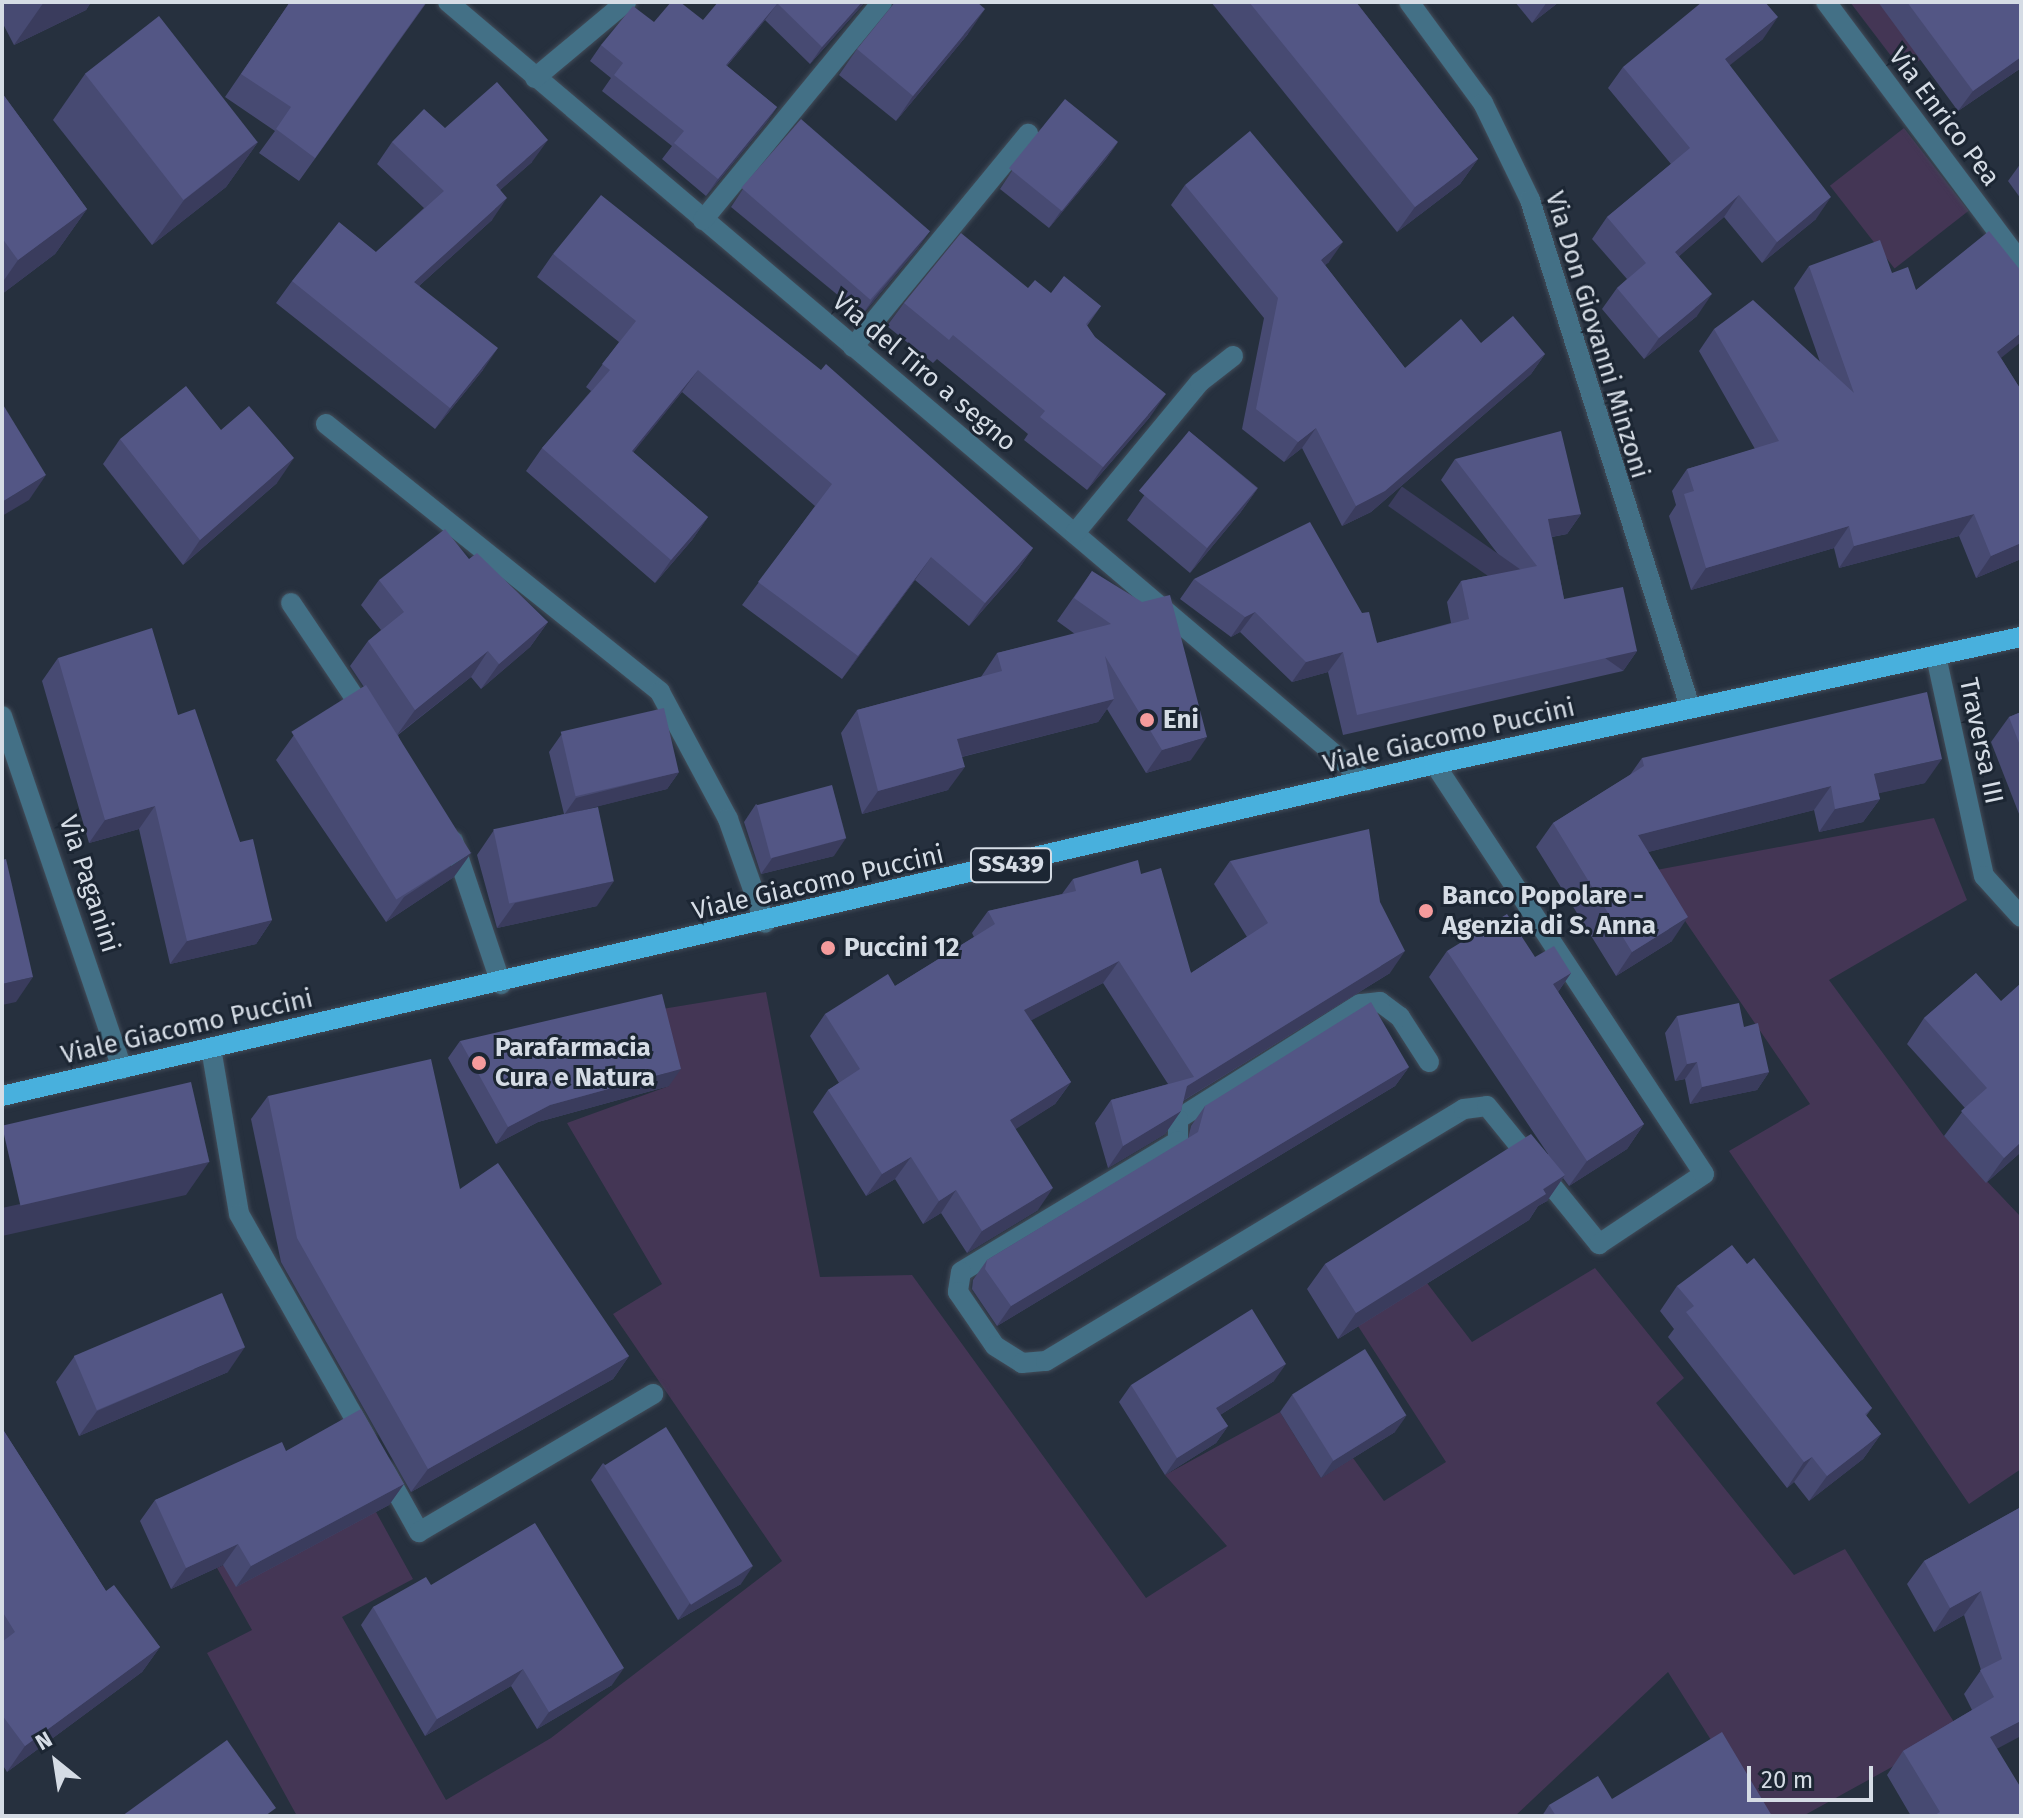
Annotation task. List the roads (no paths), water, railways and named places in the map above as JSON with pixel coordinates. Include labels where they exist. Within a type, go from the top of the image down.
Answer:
[{"type":"main road","name":"Viale Giacomo Puccini","points":[[2,1096],[765,923],[1435,764],[2021,637]]},
{"type":"street","name":"Via del Tiro a segno","points":[[448,2],[1366,781]]},
{"type":"street","points":[[535,78],[626,2]]},
{"type":"street","points":[[703,220],[882,2]]},
{"type":"street","name":"Via Don Giovanni Minzoni","points":[[1409,2],[1483,103],[1530,200],[1690,707]]},
{"type":"street","name":"Via Enrico Pea","points":[[1826,2],[2021,263]]},
{"type":"street","points":[[853,347],[1028,134]]},
{"type":"street","points":[[1075,533],[1200,382],[1233,356]]},
{"type":"street","points":[[326,424],[660,692],[728,819],[765,923]]},
{"type":"street","points":[[291,603],[378,731]]},
{"type":"street","name":"Traversa III","points":[[1936,656],[1984,876],[2021,917]]},
{"type":"street","name":"Via Paganini","points":[[2,716],[122,1069]]},
{"type":"street","points":[[1429,1062],[1400,1017],[1380,1002],[1360,1004],[1178,1119],[1178,1141],[961,1272],[958,1292],[995,1346],[1022,1363],[1046,1361],[1476,1107],[1487,1106],[1599,1244],[1704,1174],[1435,764]]},
{"type":"street","points":[[436,816],[473,883],[501,984]]},
{"type":"street","points":[[211,1048],[239,1214],[419,1532],[653,1394]]},
{"type":"place","name":"Eni","points":[[1147,720]]},
{"type":"place","name":"Banco Popolare - Agenzia di S. Anna","points":[[1426,911]]},
{"type":"place","name":"Puccini 12","points":[[828,948]]},
{"type":"place","name":"Parafarmacia Cura e Natura","points":[[479,1063]]}]
